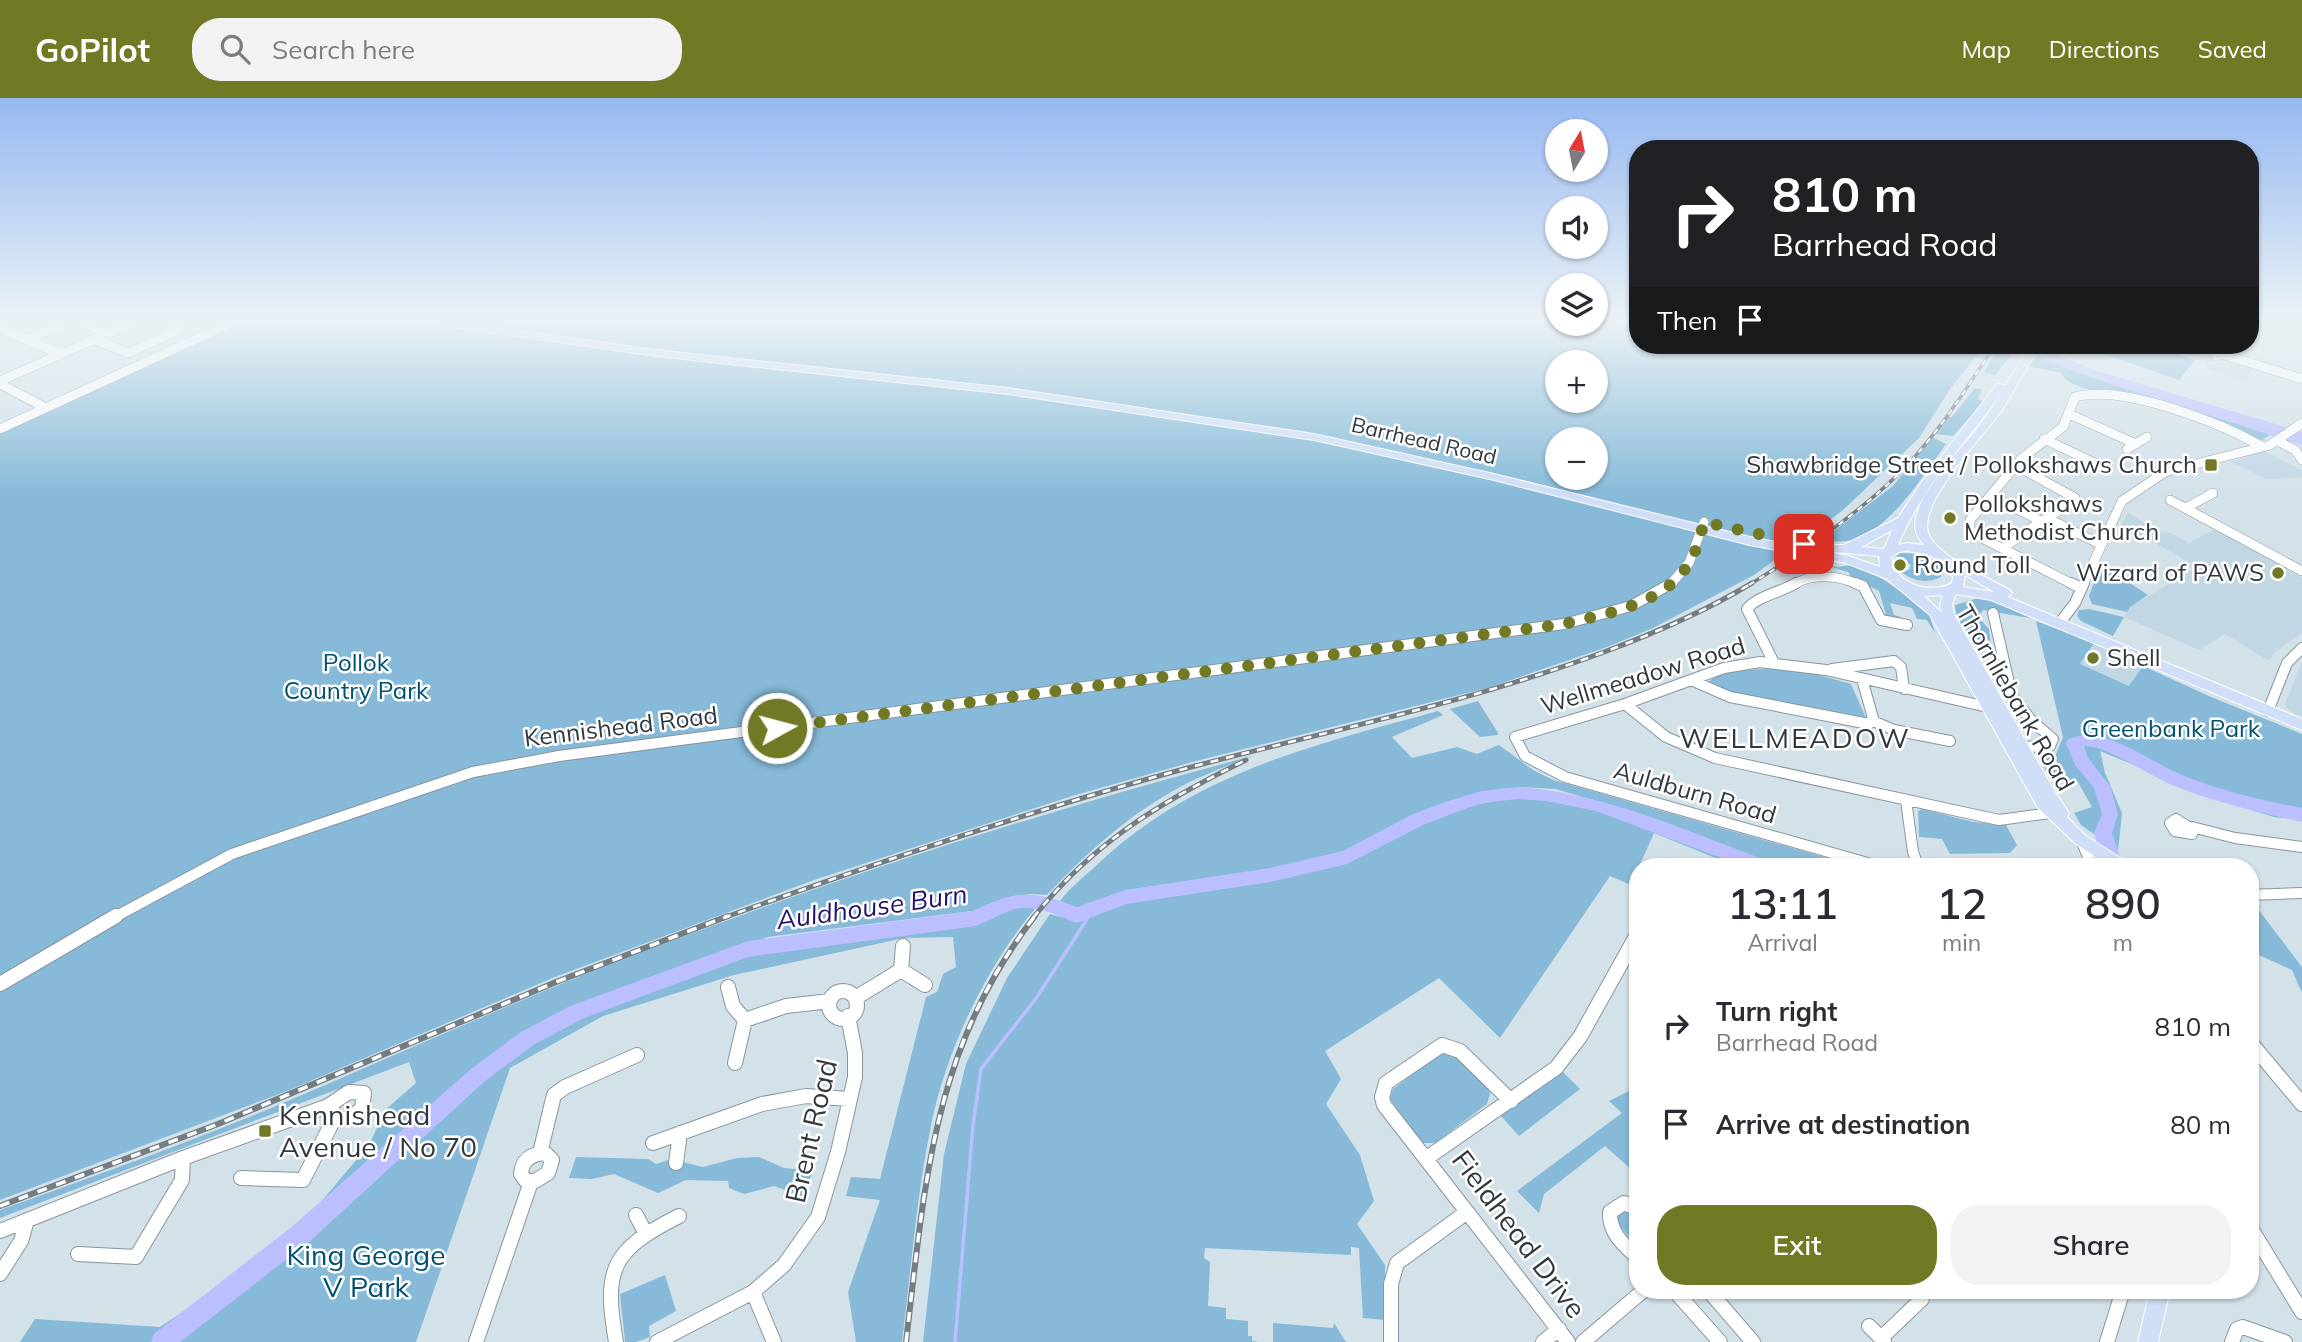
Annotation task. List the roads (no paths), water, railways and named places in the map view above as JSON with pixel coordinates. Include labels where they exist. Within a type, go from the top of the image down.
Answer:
[{"type":"main road","name":"Barrhead Road","points":[[907,380],[1244,422]]},
{"type":"main road","name":"Barrhead Road","points":[[971,380],[1027,386],[1244,422],[1356,445],[1849,560],[1924,592],[1952,590],[1994,596],[2061,622]]},
{"type":"main road","points":[[1895,578],[1884,563],[1901,522],[1947,453],[2007,380]]},
{"type":"main road","points":[[2011,380],[1991,419],[1937,487],[1925,511],[1922,531],[1943,557],[2061,622],[2302,725]]},
{"type":"main road","points":[[1824,547],[1862,544],[1901,522]]},
{"type":"main road","name":"Barrhead Road","points":[[1703,526],[1824,547],[1888,552],[1900,547],[1913,547],[1943,557]]},
{"type":"main road","name":"Thornliebank Road","points":[[1943,557],[1957,570],[1960,577],[1958,585],[1952,590],[1947,611],[2033,788],[2098,855]]},
{"type":"main road","name":"Thornliebank Road","points":[[1895,578],[1935,612],[2022,747],[2055,812],[2098,855]]},
{"type":"main road","points":[[2148,1342],[2158,1299]]},
{"type":"street","points":[[0,426],[97,380]]},
{"type":"street","points":[[42,406],[101,380]]},
{"type":"street","points":[[0,382],[42,406]]},
{"type":"street","points":[[2081,588],[1970,530],[1970,520],[2017,466],[2044,439],[2060,431],[2066,423],[2071,402],[2084,393],[2115,396],[2218,424],[2263,447]]},
{"type":"street","points":[[2069,414],[2136,444]]},
{"type":"street","points":[[2061,622],[2075,603],[2122,501],[2148,482],[2185,465],[2263,447],[2280,440],[2300,426]]},
{"type":"street","points":[[2127,449],[2147,437]]},
{"type":"street","points":[[2044,439],[2099,465]]},
{"type":"street","points":[[2280,440],[2295,450],[2302,460]]},
{"type":"street","points":[[2078,455],[2089,447]]},
{"type":"street","points":[[2003,548],[2044,519],[2075,502],[2076,498],[2017,466]]},
{"type":"street","points":[[2186,508],[2213,494]]},
{"type":"street","points":[[1991,496],[2100,544]]},
{"type":"street","points":[[2170,500],[2302,571]]},
{"type":"street","name":"Kennishead Road","points":[[0,984],[159,891],[223,858],[482,769],[558,756],[1564,624],[1613,612],[1657,593],[1684,571],[1703,526]]},
{"type":"street","points":[[1773,661],[1747,609],[1751,604],[1782,592],[1803,578],[1836,578],[1857,583],[1867,589],[1881,620],[1907,625]]},
{"type":"street","points":[[1993,613],[2012,696],[2032,722],[2053,739],[2050,746],[2022,747]]},
{"type":"street","points":[[2268,712],[2287,663],[2302,648]]},
{"type":"street","name":"Wellmeadow Road","points":[[1516,737],[1625,704],[1736,665],[1773,661],[1826,670],[1996,709]]},
{"type":"street","name":"Wellmeadow Road","points":[[1826,670],[1894,661],[1901,667],[1903,689]]},
{"type":"street","points":[[1862,679],[1873,721]]},
{"type":"street","points":[[1691,680],[1730,697],[1864,724],[1873,721],[1895,730],[1950,741]]},
{"type":"street","points":[[1625,704],[1658,733],[1695,752],[1999,820],[2022,819],[2055,812]]},
{"type":"street","name":"Auldburn Road","points":[[1516,737],[1525,756],[1549,771],[1565,777],[1850,858]]},
{"type":"street","points":[[1906,800],[1915,858]]},
{"type":"street","points":[[2192,828],[2213,830],[2239,839],[2269,840],[2302,847]]},
{"type":"street","points":[[2259,895],[2302,893]]},
{"type":"street","points":[[901,970],[903,946]]},
{"type":"street","points":[[1427,1158],[1556,1068],[1569,1052],[1629,949]]},
{"type":"street","points":[[901,970],[925,985]]},
{"type":"street","points":[[857,997],[901,970]]},
{"type":"street","points":[[728,987],[733,1006],[745,1020]]},
{"type":"street","points":[[745,1020],[767,1009],[791,1003],[830,1001],[836,995],[846,992],[857,997]]},
{"type":"street","points":[[830,1001],[831,1014],[838,1018],[848,1017],[858,1006],[857,997]]},
{"type":"street","name":"Brent Road","points":[[657,1342],[753,1292],[784,1265],[818,1217],[838,1152],[855,1077],[855,1052],[848,1017]]},
{"type":"street","points":[[735,1063],[745,1020]]},
{"type":"street","name":"Fieldhead Drive","points":[[1511,1101],[1460,1052],[1442,1045],[1386,1083],[1382,1097],[1384,1105],[1563,1336]]},
{"type":"street","points":[[2259,1053],[2302,1104]]},
{"type":"street","points":[[476,1342],[531,1182],[540,1180],[551,1169],[551,1157],[540,1153],[554,1096],[565,1087],[637,1055]]},
{"type":"street","points":[[653,1143],[762,1104],[806,1096],[849,1099]]},
{"type":"street","points":[[0,1231],[183,1158],[331,1112],[303,1180],[241,1178]]},
{"type":"street","points":[[676,1163],[680,1133]]},
{"type":"street","points":[[78,1254],[136,1257],[182,1180],[183,1158]]},
{"type":"street","points":[[1629,1205],[1624,1203],[1611,1212],[1608,1221],[1611,1230],[1629,1249]]},
{"type":"street","points":[[1391,1342],[1391,1284],[1398,1264],[1466,1212]]},
{"type":"street","points":[[636,1215],[645,1233]]},
{"type":"street","points":[[616,1342],[610,1317],[609,1291],[615,1265],[627,1246],[645,1233],[680,1216]]},
{"type":"street","points":[[0,1274],[21,1241],[27,1220]]},
{"type":"street","points":[[2259,1242],[2302,1312]]},
{"type":"street","points":[[753,1292],[774,1342]]},
{"type":"street","points":[[1583,1342],[1633,1299]]},
{"type":"street","points":[[1682,1299],[1720,1342]]},
{"type":"street","points":[[1715,1299],[1753,1342]]},
{"type":"street","points":[[1869,1326],[1883,1340],[1922,1299]]},
{"type":"street","points":[[2107,1342],[2120,1299]]},
{"type":"street","points":[[2232,1342],[2237,1329],[2243,1327],[2285,1342]]},
{"type":"street","points":[[1544,1342],[1563,1336]]},
{"type":"waterway","name":"Auldhouse Burn","points":[[2111,858],[2103,833],[2110,814],[2102,786],[2081,761],[2074,743],[2084,740],[2108,744],[2157,772],[2198,788],[2239,801],[2302,815]]},
{"type":"waterway","name":"Auldhouse Burn","points":[[162,1342],[302,1233],[478,1075],[528,1038],[577,1012],[748,949],[976,918],[1016,901],[1036,901],[1077,915],[1125,897],[1270,875],[1347,857],[1417,820],[1448,808],[1482,797],[1517,793],[1546,795],[1598,805],[1740,858]]},
{"type":"waterway","name":"Auldhouse Burn","points":[[1088,918],[1093,910]]},
{"type":"waterway","points":[[955,1342],[973,1125],[981,1069],[1037,997],[1089,916]]},
{"type":"railway","points":[[1749,585],[1838,525],[1888,484],[1918,453],[1972,380]]},
{"type":"railway","points":[[723,918],[898,857],[1076,800],[1195,766],[1452,701],[1554,670],[1661,629],[1752,583]]},
{"type":"railway","points":[[1033,918],[1079,867],[1130,826],[1186,791],[1246,760]]},
{"type":"railway","points":[[0,1206],[218,1124],[556,982],[728,916]]},
{"type":"railway","points":[[906,1342],[928,1173],[939,1119],[954,1067],[974,1016],[1001,966],[1035,916]]},
{"type":"place","name":"Shawbridge Street / Pollokshaws Church","points":[[2211,465]]},
{"type":"place","name":"Pollokshaws Methodist Church","points":[[1950,518]]},
{"type":"place","name":"Round Toll","points":[[1900,565]]},
{"type":"place","name":"Wizard of PAWS","points":[[2278,573]]},
{"type":"place","name":"Shell","points":[[2093,658]]},
{"type":"place","name":"Kennishead Avenue / No 70","points":[[265,1131]]},
{"type":"district","name":"WELLMEADOW","points":[[1795,738]]},
{"type":"park label","name":"Pollok Country Park","points":[[356,677]]},
{"type":"park label","name":"Greenbank Park","points":[[2171,729]]},
{"type":"park label","name":"King George V Park","points":[[366,1271]]}]
